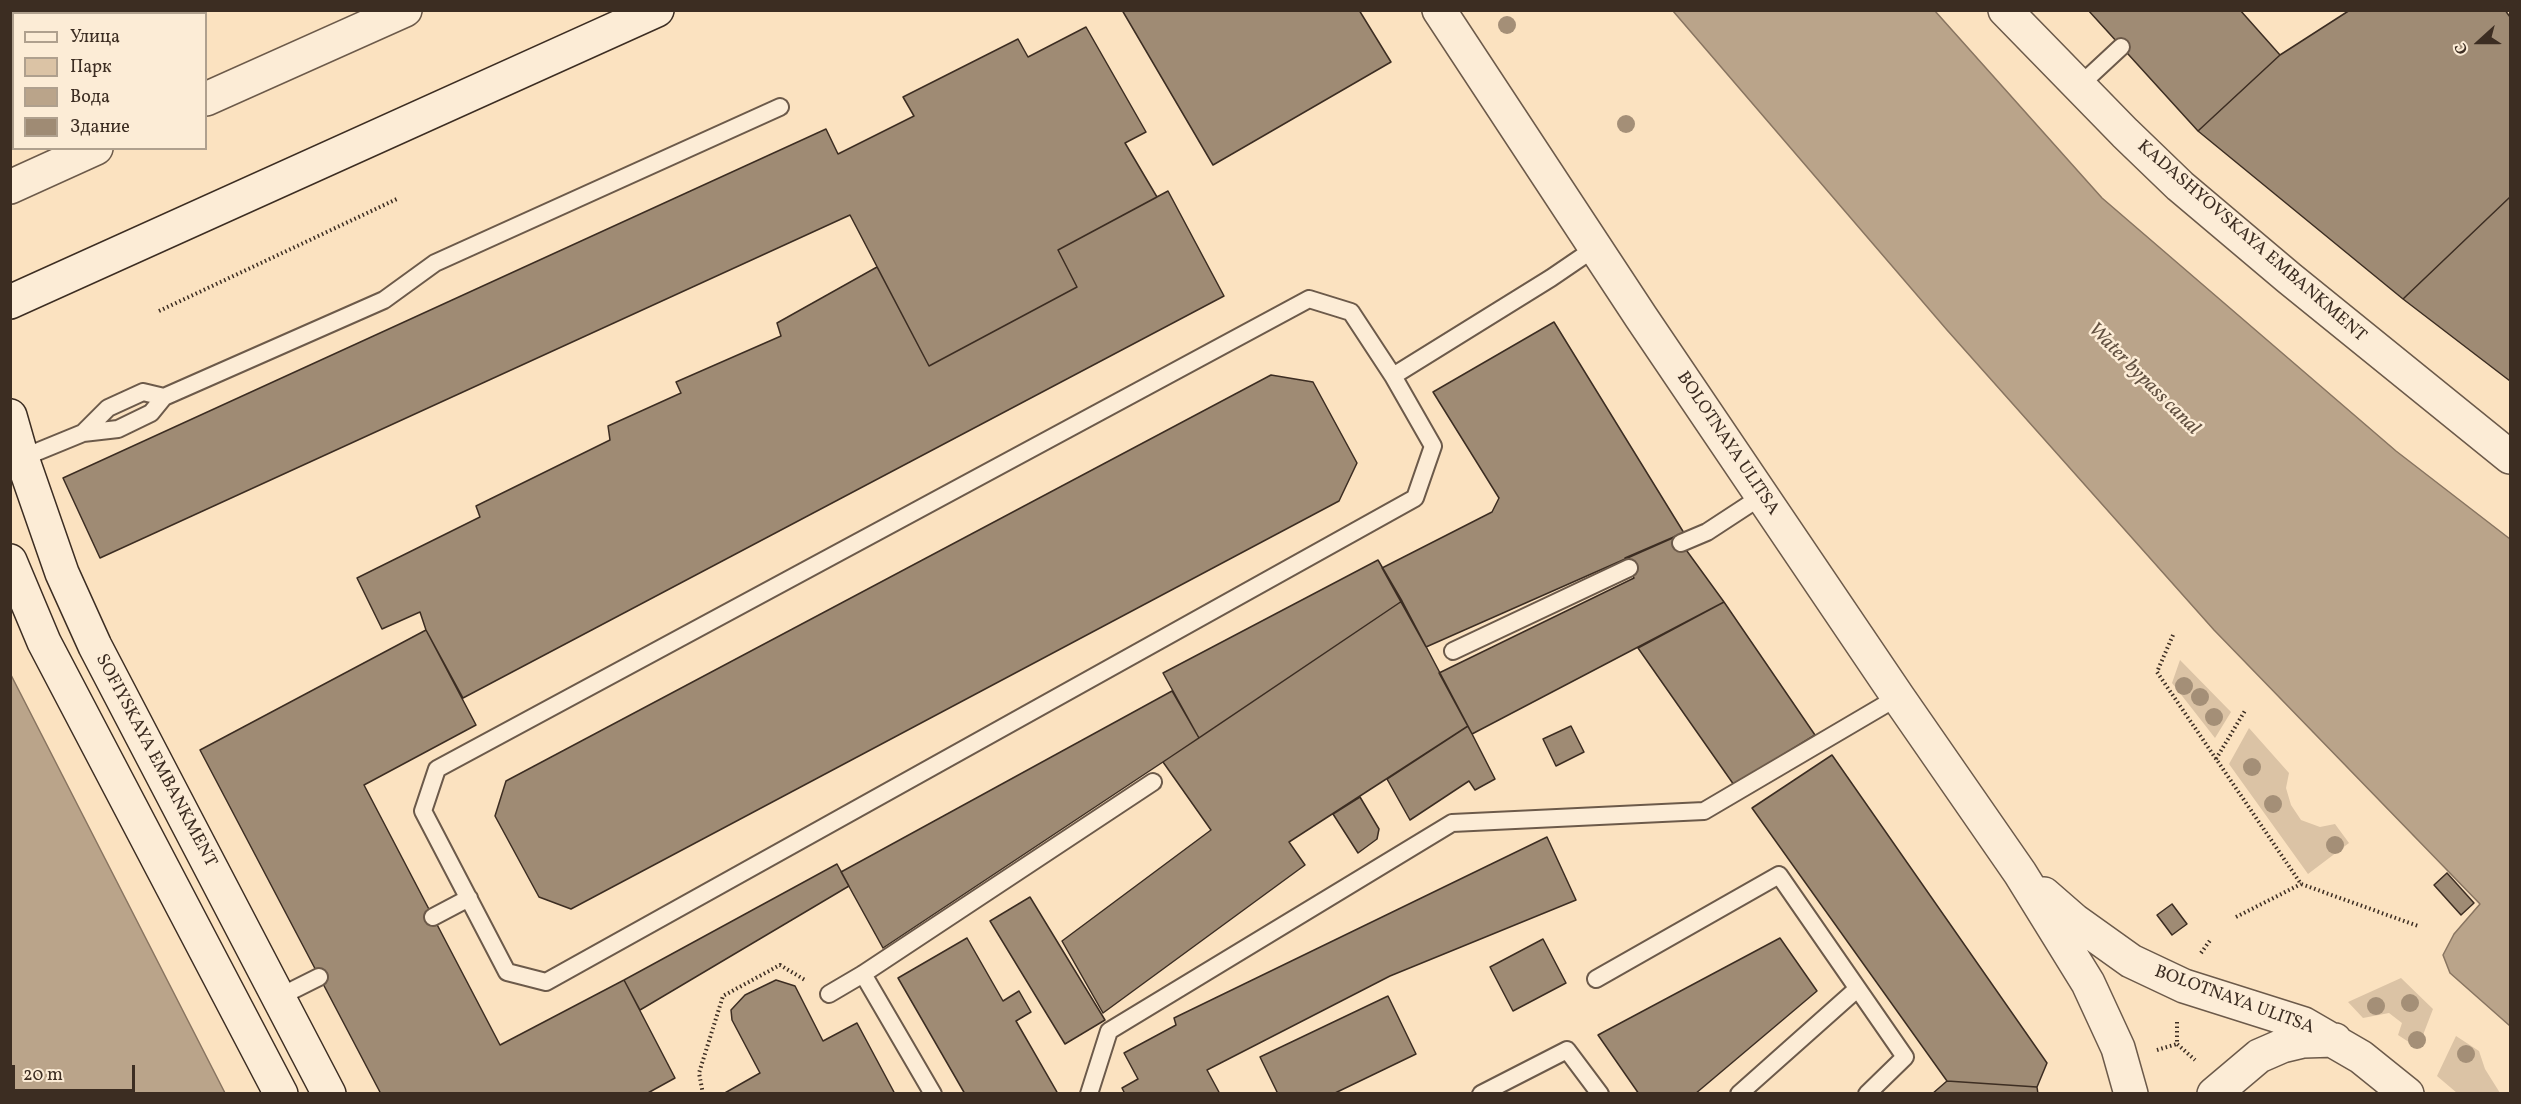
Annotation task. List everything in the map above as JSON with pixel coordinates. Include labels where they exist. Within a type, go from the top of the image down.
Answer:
[{"type":"street","points":[[207,99],[405,10]]},
{"type":"street","points":[[10,302],[657,10]]},
{"type":"street","name":"BOLOTNAYA ULITSA","points":[[1438,10],[1762,496],[2020,873],[2088,983],[2118,1048],[2131,1094]]},
{"type":"street","name":"KADASHYOVSKAYA EMBANKMENT","points":[[2005,10],[2180,186],[2289,279],[2511,457]]},
{"type":"street","points":[[10,187],[82,155]]},
{"type":"street","name":"SOFIYSKAYA EMBANKMENT","points":[[10,416],[22,458],[62,573],[95,646],[329,1094]]},
{"type":"street","points":[[10,561],[44,642],[281,1094]]},
{"type":"street","name":"BOLOTNAYA ULITSA","points":[[2020,873],[2075,921],[2131,961],[2184,986],[2304,1024],[2361,1057],[2407,1094]]},
{"type":"street","points":[[2214,1094],[2259,1056],[2282,1046],[2303,1041],[2335,1040]]},
{"type":"lane","points":[[2079,86],[2121,47]]},
{"type":"lane","points":[[22,458],[83,433],[118,429],[151,413],[164,397],[384,300],[435,263],[780,107]]},
{"type":"lane","points":[[1393,376],[1595,248]]},
{"type":"lane","points":[[1309,299],[1350,312],[1393,376],[1433,446],[1414,498],[546,982],[507,972],[423,811],[437,769],[1309,299]]},
{"type":"lane","points":[[83,433],[108,408],[143,392],[164,397]]},
{"type":"lane","points":[[1681,543],[1707,532],[1762,496]]},
{"type":"lane","points":[[1453,651],[1629,568]]},
{"type":"lane","points":[[1089,1094],[1108,1031],[1452,823],[1704,811],[1898,697]]},
{"type":"lane","points":[[829,994],[1153,782]]},
{"type":"lane","points":[[1596,979],[1779,875],[1905,1057],[1867,1094]]},
{"type":"lane","points":[[433,917],[469,898]]},
{"type":"lane","points":[[862,974],[933,1094]]},
{"type":"lane","points":[[279,997],[319,976]]},
{"type":"lane","points":[[1739,1094],[1857,989]]},
{"type":"lane","points":[[1481,1094],[1567,1050],[1600,1094]]},
{"type":"path","points":[[159,311],[399,198]]},
{"type":"path","points":[[2173,635],[2157,672],[2301,884],[2418,926]]},
{"type":"path","points":[[2216,759],[2246,709]]},
{"type":"path","points":[[2236,917],[2301,884]]},
{"type":"path","points":[[703,1094],[699,1073],[723,996],[780,965],[829,994]]},
{"type":"path","points":[[2176,1044],[2199,1064]]},
{"type":"green space","points":[[2180,660],[2231,712],[2215,738],[2172,683]]},
{"type":"green space","points":[[2249,728],[2289,773],[2286,788],[2291,805],[2301,820],[2320,827],[2335,824],[2349,843],[2308,874],[2229,764]]},
{"type":"green space","points":[[2401,978],[2433,1009],[2418,1048],[2398,1035],[2402,1023],[2389,1013],[2363,1018],[2348,1002]]},
{"type":"green space","points":[[2456,1036],[2479,1051],[2485,1069],[2500,1093],[2457,1093],[2437,1076]]},
{"type":"water","name":"Water bypass canal","points":[[1673,11],[1935,11],[2102,198],[2396,451],[2510,539],[2510,1026],[2450,973],[2443,955],[2454,934],[2480,904],[2214,630],[1947,330]]},
{"type":"water","points":[[11,675],[53,757],[225,1093],[11,1093]]},
{"type":"building","points":[[1122,10],[1359,10],[1391,62],[1213,165]]},
{"type":"building","points":[[2088,10],[2240,10],[2280,55],[2198,131]]},
{"type":"building","points":[[2350,10],[2505,10],[2510,17],[2510,197],[2403,299],[2198,131],[2280,55]]},
{"type":"building","points":[[1086,27],[1146,132],[1125,143],[1157,197],[1058,250],[1077,287],[929,366],[850,215],[100,558],[63,478],[826,129],[838,154],[914,116],[903,97],[1018,39],[1028,57]]},
{"type":"building","points":[[1168,191],[1224,296],[463,698],[426,630],[420,612],[382,629],[357,578],[480,517],[476,506],[610,440],[608,426],[681,393],[676,382],[781,336],[777,323],[877,267],[929,366],[1077,287],[1058,250]]},
{"type":"building","points":[[2510,197],[2510,381],[2403,299]]},
{"type":"building","points":[[1554,322],[1684,533],[1426,647],[1382,568],[1492,512],[1499,498],[1433,392]]},
{"type":"building","points":[[1271,375],[1313,382],[1357,463],[1339,501],[571,909],[539,897],[495,816],[506,781]]},
{"type":"building","points":[[1676,536],[1724,602],[1472,734],[1439,673],[1634,578],[1625,558]]},
{"type":"building","points":[[1378,560],[1402,601],[1199,738],[1163,673]]},
{"type":"building","points":[[1402,601],[1468,726],[1289,842],[1305,865],[1103,1013],[1062,941],[1211,830],[1163,762]]},
{"type":"building","points":[[1724,602],[1815,735],[1734,785],[1638,648]]},
{"type":"building","points":[[426,630],[476,725],[364,785],[500,1045],[624,980],[675,1078],[646,1094],[381,1094],[200,750]]},
{"type":"building","points":[[1172,691],[1199,738],[883,948],[841,872]]},
{"type":"building","points":[[1468,726],[1495,779],[1475,790],[1469,781],[1410,820],[1387,779]]},
{"type":"building","points":[[1571,726],[1584,752],[1556,766],[1543,739]]},
{"type":"building","points":[[1832,755],[2047,1063],[2037,1087],[1947,1081],[1752,808]]},
{"type":"building","points":[[1360,797],[1379,829],[1377,839],[1358,853],[1333,814]]},
{"type":"building","points":[[1547,837],[1576,900],[1390,976],[1207,1070],[1220,1094],[1125,1094],[1122,1088],[1138,1079],[1124,1053],[1176,1025],[1174,1018]]},
{"type":"building","points":[[837,864],[849,886],[640,1010],[624,980]]},
{"type":"building","points":[[2447,873],[2474,903],[2461,915],[2434,885]]},
{"type":"building","points":[[1030,897],[1105,1020],[1065,1044],[990,921]]},
{"type":"building","points":[[2172,904],[2187,924],[2172,935],[2157,915]]},
{"type":"building","points":[[967,938],[1003,1001],[1019,991],[1031,1012],[1016,1021],[1057,1092],[1054,1094],[965,1094],[898,978]]},
{"type":"building","points":[[1780,938],[1817,991],[1695,1094],[1639,1094],[1598,1035]]},
{"type":"building","points":[[1543,939],[1566,983],[1513,1011],[1490,967]]},
{"type":"building","points":[[776,980],[795,986],[823,1041],[857,1023],[895,1094],[723,1094],[760,1073],[732,1020],[731,1010],[745,995]]},
{"type":"building","points":[[1388,996],[1416,1054],[1333,1094],[1278,1094],[1260,1057]]},
{"type":"building","points":[[1947,1081],[2037,1087],[2038,1094],[1932,1094]]}]
